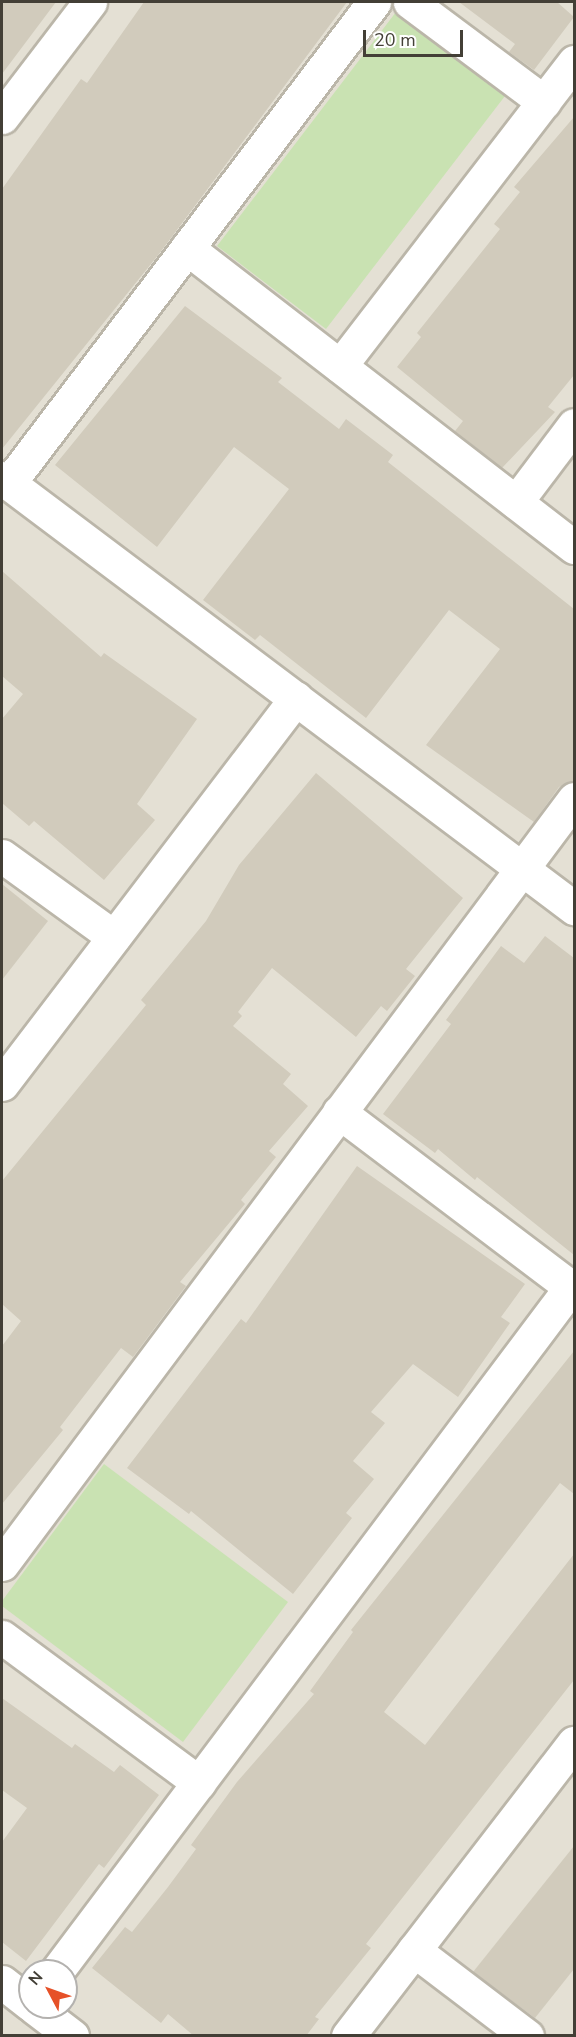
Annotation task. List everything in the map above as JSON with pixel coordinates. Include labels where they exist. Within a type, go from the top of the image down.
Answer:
[{"type":"street","points":[[2,117],[90,2]]},
{"type":"street","points":[[374,2],[187,248],[5,481],[574,908]]},
{"type":"street","points":[[410,2],[544,102]]},
{"type":"street","points":[[340,366],[574,62]]},
{"type":"street","points":[[187,248],[574,547]]},
{"type":"street","points":[[516,502],[574,425]]},
{"type":"street","points":[[2,1084],[296,698]]},
{"type":"street","points":[[2,1564],[574,799]]},
{"type":"street","points":[[2,856],[114,937]]},
{"type":"street","points":[[66,1959],[573,1288],[339,1112]]},
{"type":"street","points":[[2,1637],[199,1782]]},
{"type":"street","points":[[348,2036],[574,1743]]},
{"type":"street","points":[[414,1950],[527,2036]]},
{"type":"street","points":[[2,1982],[18,1995]]},
{"type":"street","points":[[50,2019],[72,2036]]},
{"type":"shaded area","points":[[2,2],[574,2],[574,2035],[2,2036]]},
{"type":"green space","points":[[396,12],[505,96],[326,329],[217,246]]},
{"type":"green space","points":[[104,1464],[288,1602],[183,1742],[2,1606],[2,1601]]},
{"type":"building","points":[[2,2],[56,2],[2,74]]},
{"type":"building","points":[[144,2],[347,2],[159,254],[2,449],[2,189],[81,79],[87,83]]},
{"type":"building","points":[[459,2],[557,2],[574,17],[534,70],[509,52],[515,44]]},
{"type":"building","points":[[574,117],[574,375],[548,407],[555,412],[502,468],[455,431],[463,421],[397,367],[421,337],[417,333],[500,229],[494,224],[520,192],[514,187]]},
{"type":"building","points":[[185,306],[282,378],[278,382],[339,429],[346,419],[393,455],[388,462],[574,609],[574,781],[559,787],[534,822],[426,745],[500,649],[449,610],[366,718],[260,635],[255,640],[203,600],[289,489],[234,447],[157,547],[55,465]]},
{"type":"building","points":[[2,571],[101,657],[104,653],[197,719],[137,804],[155,820],[104,880],[34,821],[29,826],[2,803],[2,719],[23,694],[2,676]]},
{"type":"building","points":[[316,773],[463,898],[406,969],[415,976],[387,1011],[381,1006],[356,1037],[272,968],[238,1012],[242,1016],[233,1026],[291,1074],[283,1084],[308,1106],[269,1151],[276,1157],[241,1200],[245,1204],[180,1282],[186,1286],[133,1357],[121,1348],[60,1427],[63,1430],[2,1504],[2,1346],[21,1321],[2,1304],[2,1181],[146,1005],[141,1000],[206,921],[239,865]]},
{"type":"building","points":[[2,884],[48,921],[2,980]]},
{"type":"building","points":[[545,936],[574,958],[574,1255],[477,1177],[475,1180],[438,1149],[435,1153],[383,1114],[451,1024],[446,1020],[501,946],[524,963]]},
{"type":"building","points":[[357,1166],[525,1284],[501,1317],[510,1323],[458,1397],[413,1364],[371,1412],[385,1423],[353,1461],[374,1479],[346,1513],[352,1518],[293,1594],[191,1511],[189,1514],[127,1468],[241,1319],[246,1323]]},
{"type":"building","points":[[574,1351],[574,1494],[560,1483],[384,1712],[425,1745],[574,1554],[574,1680],[366,1944],[371,1948],[315,2017],[319,2019],[306,2036],[194,2036],[168,2014],[161,2023],[92,1968],[125,1927],[132,1932],[168,1887],[196,1849],[191,1845],[237,1782],[314,1694],[310,1691],[353,1632],[351,1630]]},
{"type":"building","points":[[2,1698],[72,1748],[75,1744],[114,1772],[120,1765],[159,1795],[104,1868],[99,1864],[28,1959],[23,1959],[2,1942],[2,1842],[27,1808],[2,1790]]},
{"type":"building","points":[[574,1846],[574,1969],[535,2018],[473,1972]]}]
